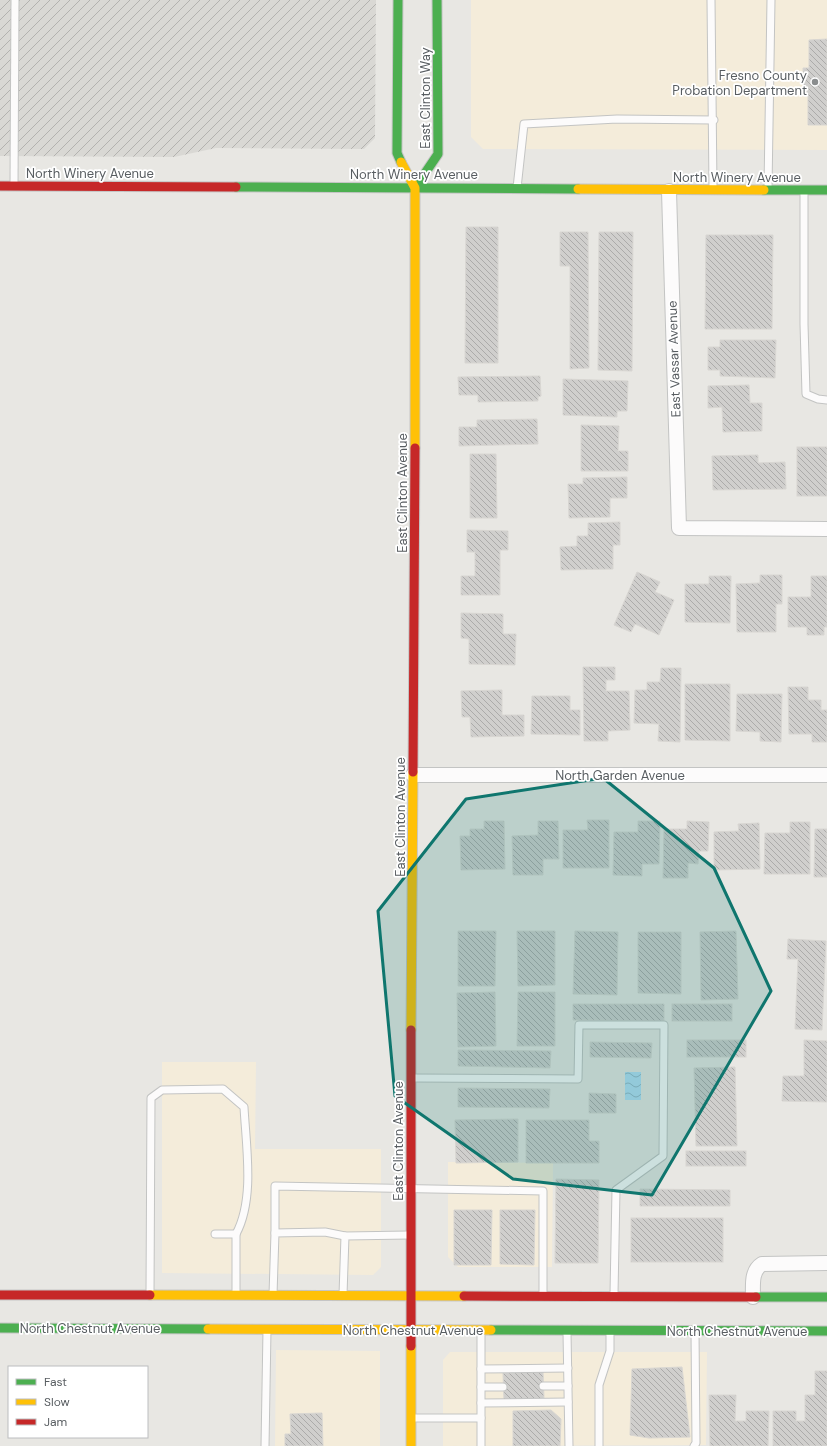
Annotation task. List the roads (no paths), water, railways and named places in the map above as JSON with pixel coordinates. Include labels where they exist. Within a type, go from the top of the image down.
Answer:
[{"type":"main road","name":"East Clinton Way","points":[[398,0],[397,153],[415,188],[438,154],[437,0]]},
{"type":"main road","name":"North Winery Avenue","points":[[0,186],[827,190]]},
{"type":"main road","name":"East Clinton Avenue","points":[[412,1446],[415,188]]},
{"type":"main road","points":[[0,1295],[827,1297]]},
{"type":"main road","name":"North Chestnut Avenue","points":[[0,1328],[827,1331]]},
{"type":"street","name":"East Vassar Avenue","points":[[669,190],[679,528],[827,529]]},
{"type":"street","name":"North Garden Avenue","points":[[413,776],[827,775]]},
{"type":"street","points":[[753,1297],[754,1277],[756,1270],[762,1264],[827,1263]]},
{"type":"lane","points":[[14,186],[15,0]]},
{"type":"lane","points":[[711,0],[714,120],[713,190]]},
{"type":"lane","points":[[768,190],[771,0]]},
{"type":"lane","points":[[517,188],[524,124],[617,119],[714,120]]},
{"type":"lane","points":[[804,190],[804,324],[806,394],[818,399],[827,400]]},
{"type":"lane","points":[[412,1078],[578,1079],[579,1025],[664,1025],[663,1156],[616,1190],[614,1297]]},
{"type":"lane","points":[[150,1295],[151,1098],[162,1090],[223,1089],[244,1107],[247,1186],[243,1221],[236,1234],[236,1295]]},
{"type":"lane","points":[[273,1295],[275,1186],[543,1191],[543,1297]]},
{"type":"lane","points":[[275,1233],[324,1232],[345,1236],[412,1236]]},
{"type":"lane","points":[[215,1234],[236,1234]]},
{"type":"lane","points":[[342,1296],[345,1236]]},
{"type":"lane","points":[[265,1446],[267,1330]]},
{"type":"lane","points":[[481,1330],[481,1446]]},
{"type":"lane","points":[[567,1330],[569,1446]]},
{"type":"lane","points":[[599,1446],[599,1385],[610,1351],[610,1330]]},
{"type":"lane","points":[[694,1446],[696,1443],[695,1331]]},
{"type":"lane","points":[[481,1368],[568,1368]]},
{"type":"lane","points":[[543,1386],[568,1386]]},
{"type":"lane","points":[[481,1387],[503,1387]]},
{"type":"lane","points":[[481,1403],[568,1402]]},
{"type":"lane","points":[[412,1418],[481,1418]]},
{"type":"water","points":[[625,1072],[641,1072],[641,1100],[625,1100]]},
{"type":"place","name":"Fresno County Probation Department","points":[[815,82]]}]
